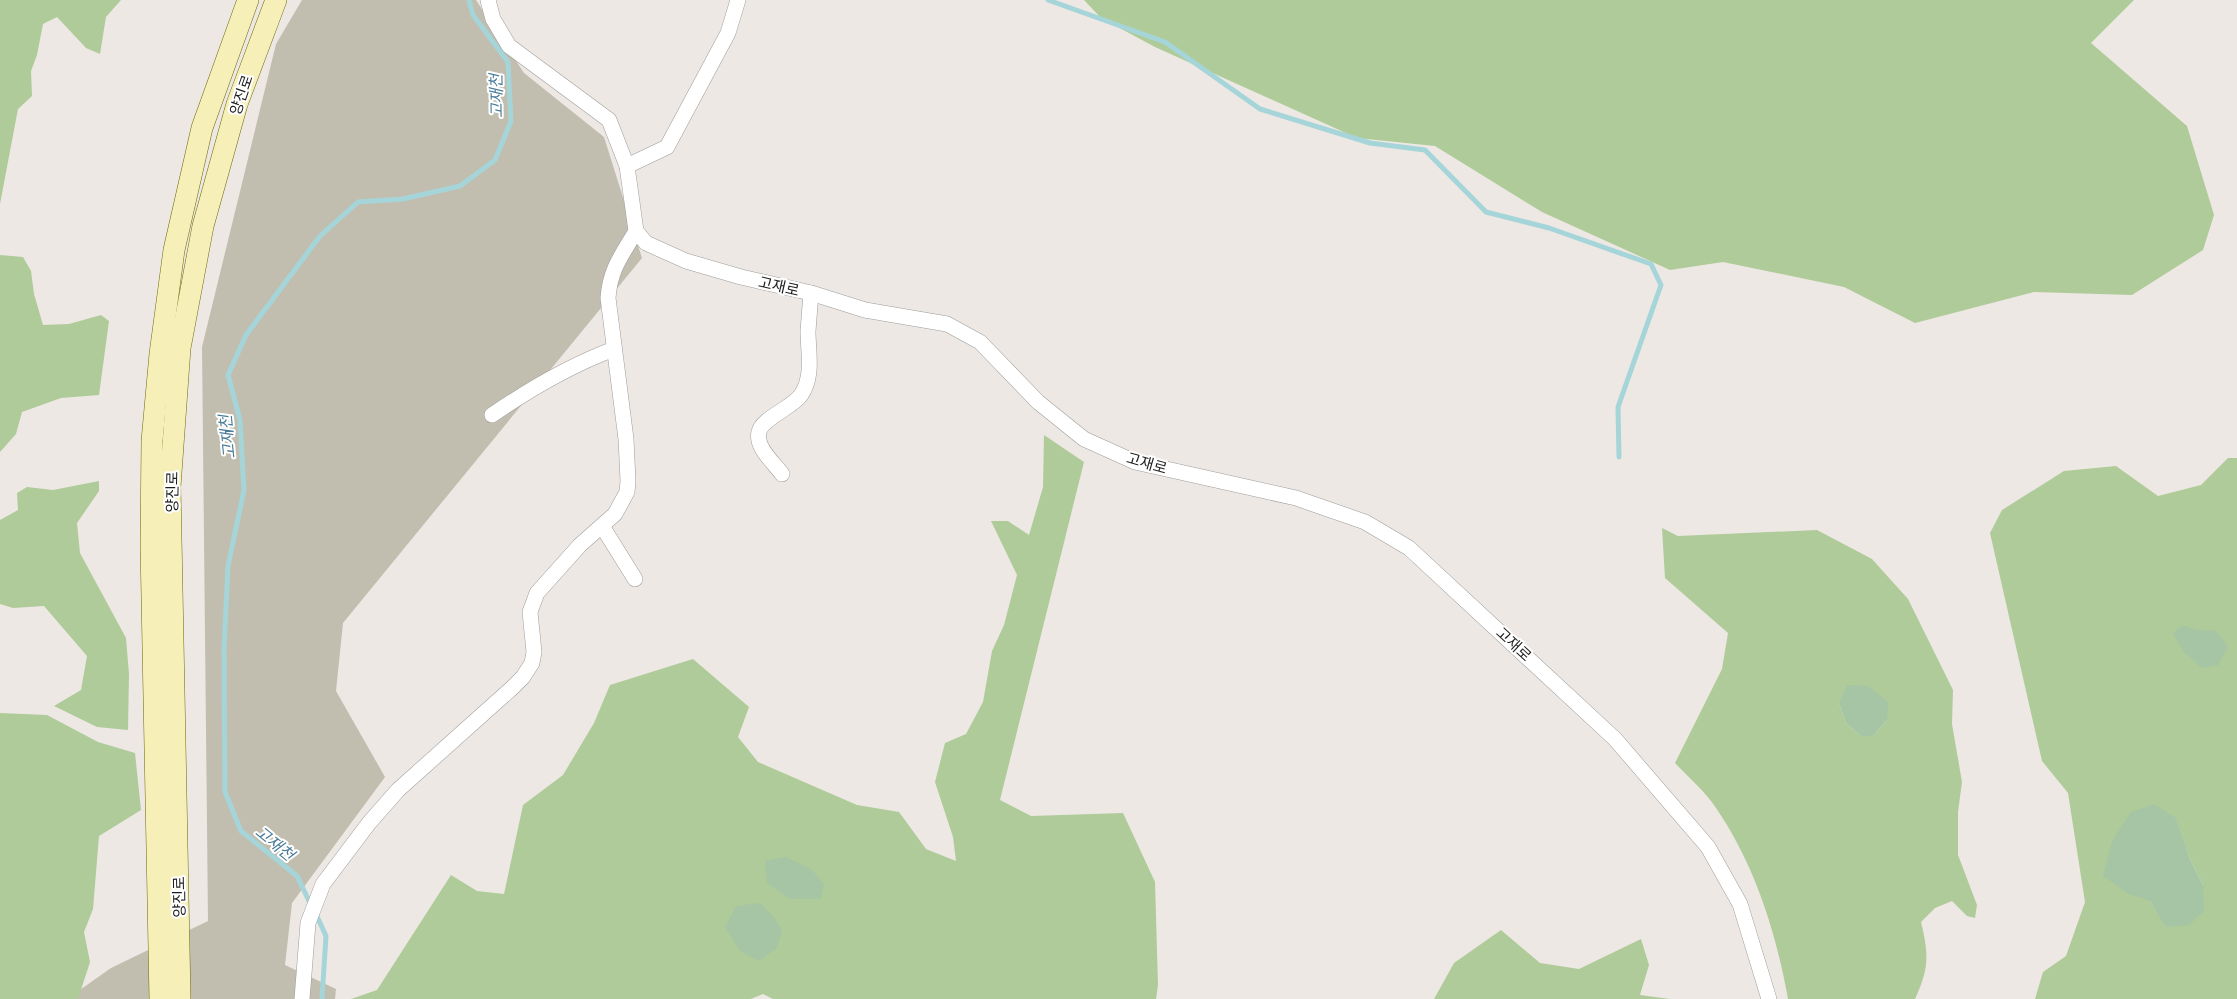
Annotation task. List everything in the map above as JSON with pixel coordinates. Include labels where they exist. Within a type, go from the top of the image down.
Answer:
[{"type":"main road","name":"양진로","points":[[160,999],[151,546],[152,441],[160,354],[174,250],[202,128],[248,0]]},
{"type":"main road","name":"양진로","points":[[180,999],[170,487],[180,348],[203,226],[237,104],[276,0]]},
{"type":"street","points":[[302,999],[305,937],[311,913],[323,884],[398,790],[512,688],[528,670],[534,652],[530,612],[536,593],[592,532],[615,514],[623,500],[628,481],[626,438],[608,298],[610,278],[636,231],[627,166],[609,120],[509,46],[493,19],[488,0]]},
{"type":"street","points":[[627,166],[668,146],[728,33],[738,0]]},
{"type":"street","name":"고재로","points":[[636,231],[646,243],[686,261],[811,293],[865,310],[948,324],[980,342],[1038,402],[1084,439],[1135,462],[1296,498],[1365,522],[1409,548],[1616,738],[1708,847],[1740,904],[1769,999]]},
{"type":"street","points":[[782,474],[759,443],[759,431],[762,426],[790,406],[801,395],[810,366],[808,334],[811,293]]},
{"type":"street","points":[[492,415],[550,380],[596,356],[614,349]]},
{"type":"street","points":[[602,526],[635,579]]},
{"type":"shaded area","points":[[302,0],[476,0],[524,73],[604,137],[642,258],[343,623],[336,691],[385,777],[292,903],[285,965],[336,989],[335,999],[67,999],[111,968],[208,921],[202,347],[276,44]]},
{"type":"green space","points":[[0,0],[121,0],[106,17],[100,54],[86,48],[57,17],[43,24],[37,55],[31,71],[32,96],[18,109],[0,204]]},
{"type":"green space","points":[[1084,0],[2134,0],[2091,43],[2187,126],[2214,215],[2203,250],[2132,295],[2034,292],[1915,323],[1844,287],[1723,262],[1670,270],[1542,212],[1435,146],[1357,138],[1155,47],[1101,18]]},
{"type":"green space","points":[[0,255],[23,257],[31,271],[34,294],[43,325],[69,324],[101,315],[109,321],[99,395],[61,398],[22,412],[16,434],[0,452]]},
{"type":"green space","points":[[1044,435],[1084,462],[1000,800],[1031,816],[1123,813],[1155,882],[1158,985],[1156,999],[773,999],[763,994],[751,999],[351,999],[377,990],[451,875],[477,891],[504,894],[523,805],[563,775],[594,723],[610,685],[693,659],[749,707],[738,737],[758,762],[857,805],[899,812],[926,849],[956,861],[953,837],[935,782],[945,743],[966,734],[983,702],[992,651],[1004,625],[1017,575],[991,521],[1008,521],[1029,535],[1043,487]]},
{"type":"green space","points":[[2228,458],[2237,458],[2237,999],[2035,999],[2043,972],[2066,956],[2085,902],[2068,793],[2042,761],[1990,533],[2002,510],[2064,471],[2116,466],[2158,496],[2201,485]],"holes":[[[2176,819],[2190,859],[2203,885],[2167,927],[2150,901]]]},
{"type":"green space","points":[[99,481],[99,491],[77,523],[80,553],[126,638],[129,674],[128,730],[97,727],[54,706],[81,690],[87,656],[44,606],[13,608],[0,604],[0,520],[18,510],[17,493],[27,487],[53,490]]},
{"type":"green space","points":[[1662,528],[1678,536],[1817,530],[1872,559],[1908,599],[1953,690],[1952,724],[1962,782],[1958,812],[1958,855],[1977,905],[1975,918],[1967,916],[1952,901],[1935,908],[1921,922],[1926,962],[1923,979],[1915,999],[1788,999],[1770,924],[1753,876],[1742,852],[1712,802],[1675,763],[1722,669],[1728,633],[1665,578]],"holes":[[[1839,703],[1887,720],[1873,736],[1861,736],[1846,723]]]},
{"type":"green space","points":[[2182,625],[2196,630],[2216,631],[2228,647],[2218,665],[2202,668],[2184,652],[2173,634]]},
{"type":"green space","points":[[1847,685],[1868,686],[1888,702],[1887,720],[1873,736],[1861,736],[1846,723],[1839,703]]},
{"type":"green space","points":[[0,713],[47,715],[98,742],[135,753],[141,810],[99,836],[93,909],[84,932],[90,962],[78,999],[0,999]]},
{"type":"green space","points":[[2154,804],[2176,818],[2190,859],[2203,885],[2204,911],[2189,925],[2166,927],[2150,901],[2129,894],[2103,876],[2112,841],[2131,812]]},
{"type":"green space","points":[[786,857],[811,869],[824,884],[821,899],[790,899],[767,883],[765,861]]},
{"type":"green space","points":[[760,903],[773,916],[782,930],[777,948],[759,961],[740,951],[725,927],[736,906]]},
{"type":"green space","points":[[1501,930],[1540,963],[1579,969],[1641,939],[1649,965],[1640,995],[1670,999],[1434,999],[1454,963]]},
{"type":"waterway","name":"고재천","points":[[311,905],[297,876],[241,831],[225,792],[224,649],[228,566],[244,490],[240,420],[228,375],[246,335],[320,236],[358,202],[403,199],[460,186],[495,160],[511,121],[508,62],[473,15],[469,0]]},
{"type":"waterway","points":[[1048,0],[1165,42],[1260,109],[1370,143],[1425,150],[1486,212],[1549,228],[1651,264],[1661,285],[1618,407],[1619,457]]},
{"type":"waterway","name":"고재천","points":[[315,912],[326,936],[322,999]]}]
